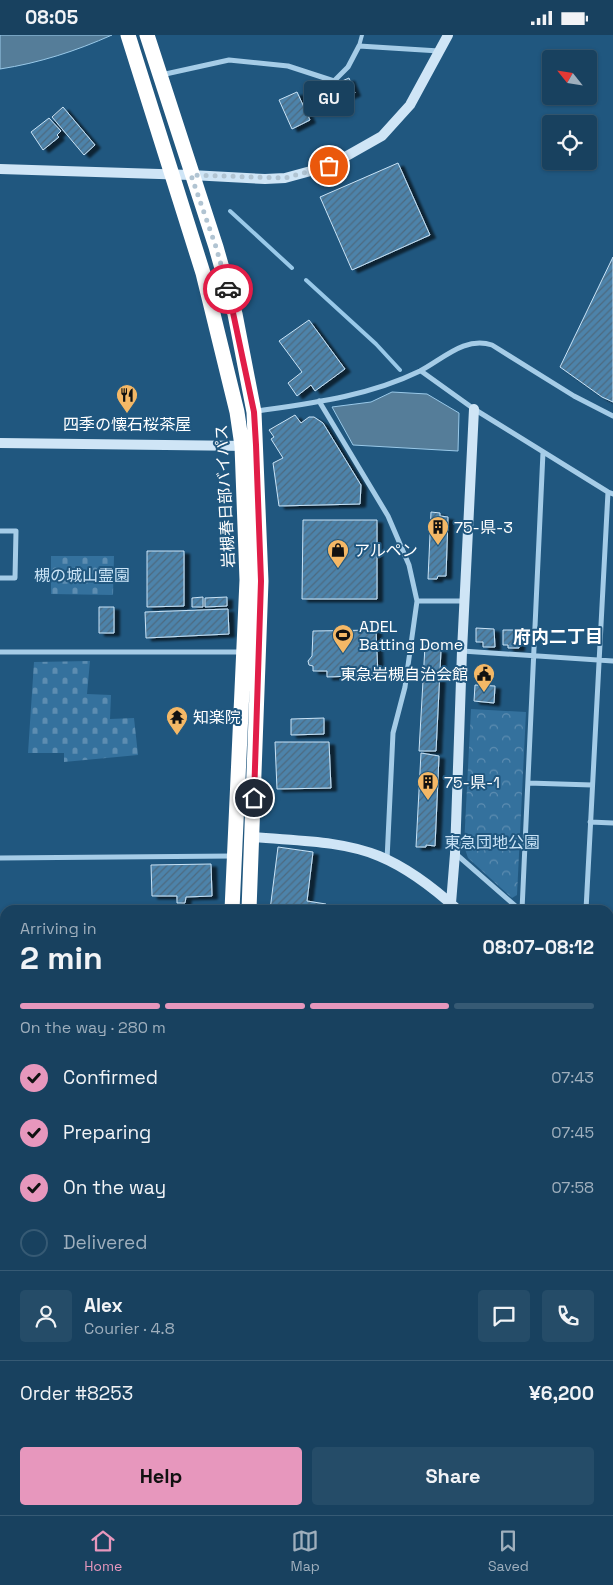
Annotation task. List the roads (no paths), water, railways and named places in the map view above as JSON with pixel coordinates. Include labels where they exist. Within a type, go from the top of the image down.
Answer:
[{"type":"highway","name":"岩槻春日部バイパス","points":[[128,35],[170,174],[203,273],[237,412],[249,446],[261,581],[249,905]]},
{"type":"highway","name":"岩槻春日部バイパス","points":[[148,35],[191,175],[216,247],[235,314],[254,412],[249,446],[247,580],[232,905]]},
{"type":"street","points":[[0,169],[285,178],[329,166],[382,136],[410,105],[448,35]]},
{"type":"street","points":[[160,76],[229,60],[288,66],[334,81],[348,67],[359,46],[439,51]]},
{"type":"street","points":[[237,412],[254,412],[359,394],[391,384],[421,371],[470,343],[482,342],[492,345],[574,396],[613,416]]},
{"type":"street","points":[[421,371],[474,409],[610,493],[586,905]]},
{"type":"street","points":[[319,401],[388,516],[408,565],[417,601],[405,687],[394,733],[387,860]]},
{"type":"street","points":[[455,905],[462,651],[474,409]]},
{"type":"street","points":[[0,443],[249,446]]},
{"type":"street","points":[[521,905],[542,451]]},
{"type":"street","points":[[0,531],[16,531],[15,578],[0,578]]},
{"type":"street","points":[[417,601],[465,601]]},
{"type":"street","points":[[462,651],[613,661]]},
{"type":"street","points":[[0,652],[244,652]]},
{"type":"street","points":[[528,783],[592,785]]},
{"type":"street","points":[[590,822],[613,823]]},
{"type":"street","points":[[253,837],[343,846],[387,860],[422,881],[452,905]]},
{"type":"street","points":[[455,854],[515,905]]},
{"type":"street","points":[[0,858],[234,856]]},
{"type":"lane","points":[[359,46],[362,35]]},
{"type":"waterway","points":[[230,211],[292,268]]},
{"type":"waterway","points":[[306,280],[376,344],[400,370]]},
{"type":"place","name":"GU","points":[[329,166]]},
{"type":"place","name":"四季の懐石桜茶屋","points":[[127,414]]},
{"type":"place","name":"75-県-3","points":[[438,546]]},
{"type":"place","name":"アルペン","points":[[338,569]]},
{"type":"place","name":"ADEL Batting Dome","points":[[343,654]]},
{"type":"place","name":"東急岩槻自治会館","points":[[484,693]]},
{"type":"place","name":"知楽院","points":[[177,736]]},
{"type":"place","name":"75-県-1","points":[[428,801]]},
{"type":"district","name":"府内二丁目","points":[[558,636]]},
{"type":"park label","name":"槻の城山霊園","points":[[82,575]]},
{"type":"park label","name":"東急団地公園","points":[[492,842]]}]
